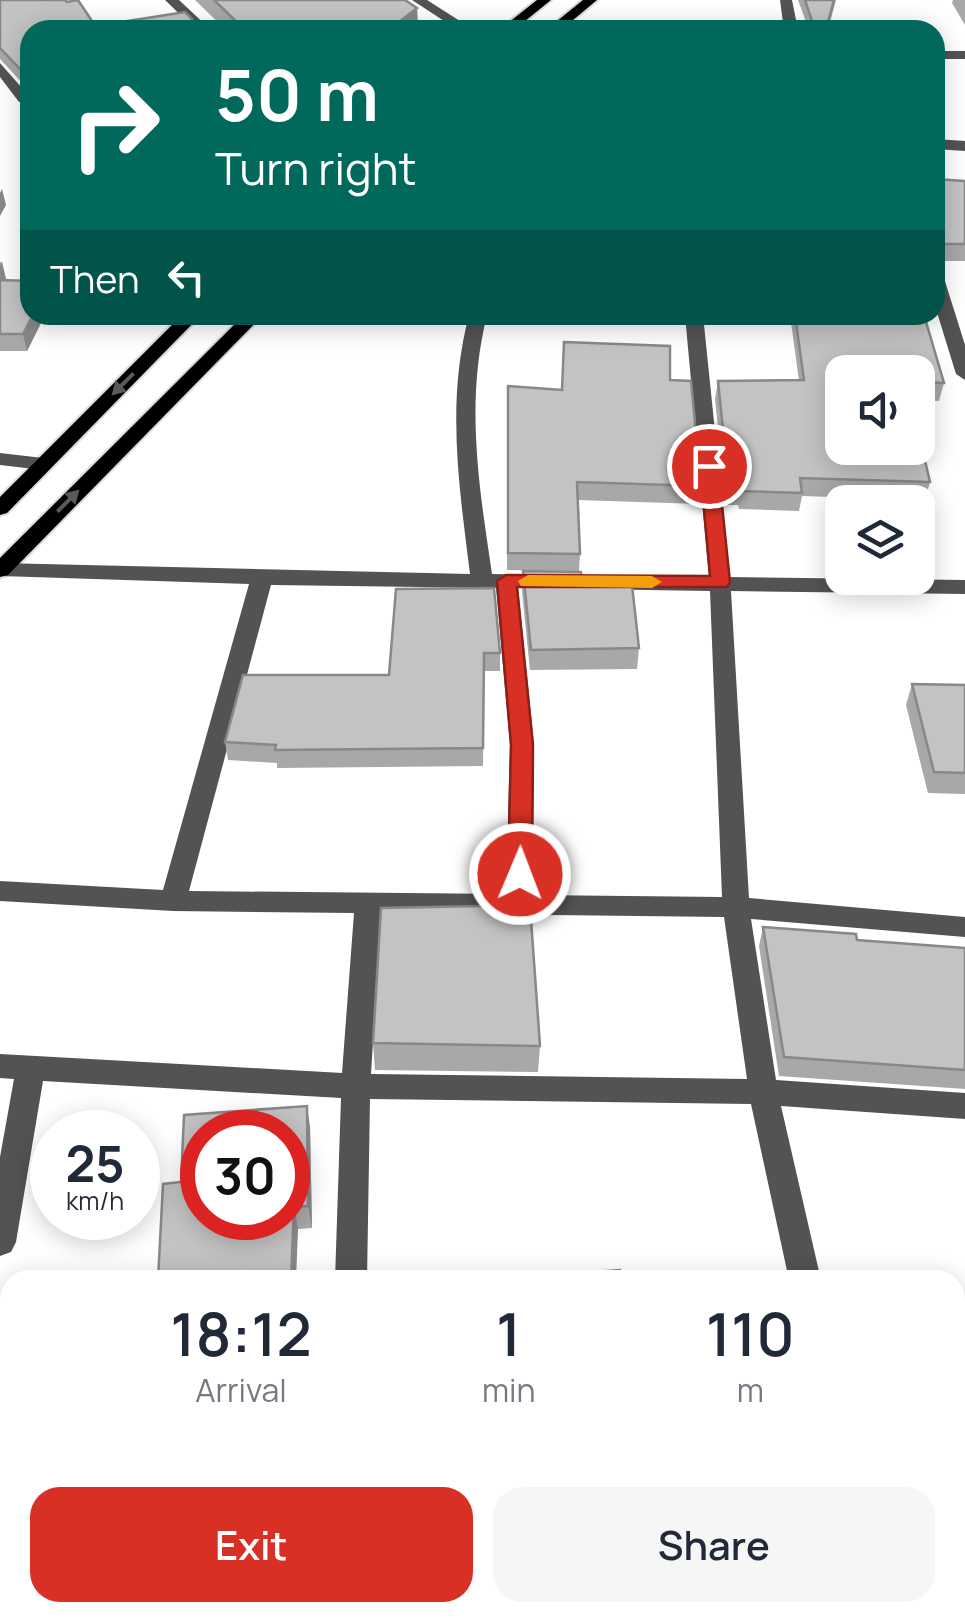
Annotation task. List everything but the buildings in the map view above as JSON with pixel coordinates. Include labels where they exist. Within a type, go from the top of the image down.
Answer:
[{"type":"main road","points":[[519,20],[545,0]]},
{"type":"main road","points":[[566,20],[591,0]]},
{"type":"main road","points":[[0,509],[182,325]]},
{"type":"main road","points":[[0,570],[244,325]]},
{"type":"street","points":[[170,0],[193,20]]},
{"type":"street","points":[[418,0],[451,20]]},
{"type":"street","points":[[0,66],[20,90]]},
{"type":"street","points":[[945,310],[965,374]]},
{"type":"street","points":[[475,325],[461,404],[522,745],[519,906]]},
{"type":"street","points":[[695,325],[720,582],[736,907],[763,1092],[803,1270]]},
{"type":"street","points":[[0,458],[43,464]]},
{"type":"street","points":[[0,570],[262,578],[965,587]]},
{"type":"street","points":[[173,901],[262,578]]},
{"type":"street","points":[[0,891],[173,901],[736,907],[965,927]]},
{"type":"street","points":[[351,1270],[356,1086],[368,903]]},
{"type":"street","points":[[0,1066],[356,1086],[763,1092],[965,1106]]},
{"type":"street","points":[[0,1242],[32,1066]]},
{"type":"slow traffic","points":[[528,581],[652,582]]},
{"type":"route","points":[[520,874],[522,745],[506,581],[720,582],[709,466]]}]
